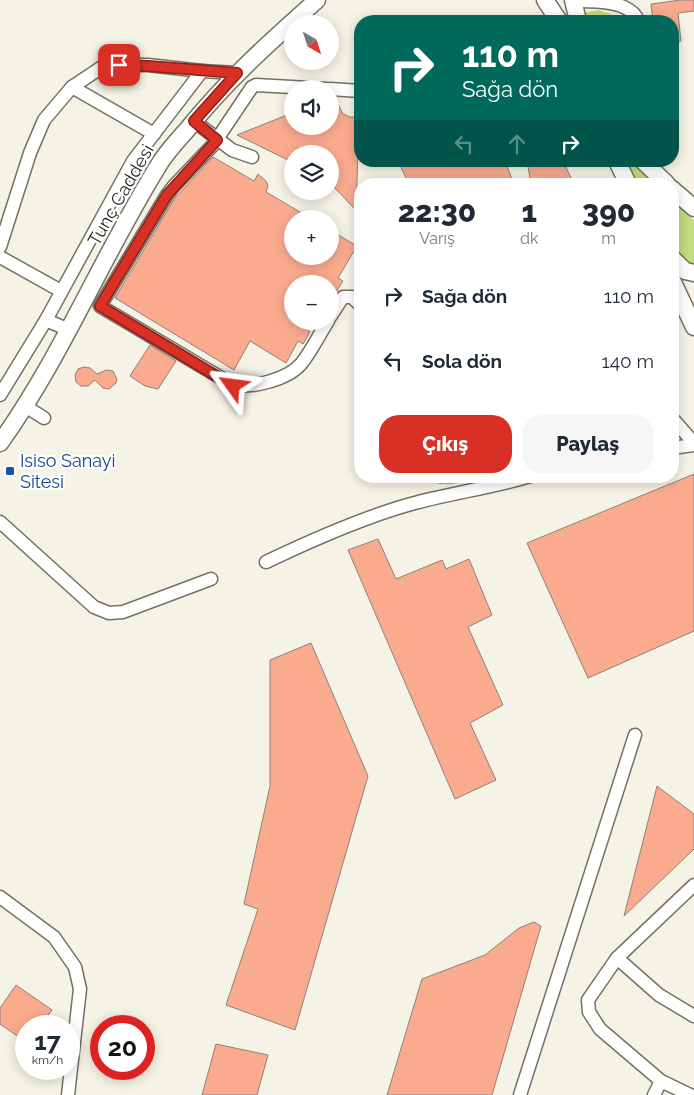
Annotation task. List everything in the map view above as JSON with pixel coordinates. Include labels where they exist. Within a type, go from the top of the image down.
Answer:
[{"type":"main road","name":"Tunç Caddesi","points":[[0,443],[25,406],[69,330],[161,162],[194,121],[237,73],[317,0]]},
{"type":"main road","points":[[545,0],[555,15]]},
{"type":"main road","points":[[564,15],[568,0]]},
{"type":"main road","points":[[568,0],[575,15]]},
{"type":"main road","points":[[649,167],[661,178]]},
{"type":"main road","points":[[679,195],[694,208]]},
{"type":"main road","points":[[679,265],[685,271],[694,273]]},
{"type":"main road","points":[[679,295],[694,327]]},
{"type":"street","points":[[568,0],[609,2],[631,8],[636,15]]},
{"type":"street","points":[[0,247],[30,153],[44,120],[72,86],[105,65],[148,66],[237,73]]},
{"type":"street","points":[[0,396],[46,320],[133,161],[202,71]]},
{"type":"street","points":[[284,87],[256,85],[248,92],[217,140],[167,195],[100,306],[233,386],[244,387],[274,380],[288,373],[300,365],[322,330]]},
{"type":"street","points":[[72,86],[154,134]]},
{"type":"street","points":[[339,89],[354,90]]},
{"type":"street","points":[[194,121],[232,150],[252,156]]},
{"type":"street","points":[[0,257],[61,291]]},
{"type":"street","points":[[339,303],[343,297],[352,297],[354,299]]},
{"type":"street","points":[[46,320],[69,330]]},
{"type":"street","points":[[25,406],[44,418]]},
{"type":"street","points":[[679,426],[694,444],[679,447]]},
{"type":"street","points":[[266,562],[352,524],[411,504],[500,483]]},
{"type":"street","points":[[0,522],[94,607],[109,613],[123,612],[211,579]]},
{"type":"street","points":[[520,1095],[635,735]]},
{"type":"street","points":[[690,1095],[661,1081],[600,1029],[589,1012],[588,1000],[618,958],[693,887]]},
{"type":"street","points":[[0,897],[54,937],[75,967],[80,989],[68,1095]]},
{"type":"street","points":[[618,958],[659,995],[692,1012]]},
{"type":"street","points":[[654,1095],[661,1081]]},
{"type":"green space","points":[[598,10],[612,15],[585,15],[584,13]]},
{"type":"green space","points":[[629,167],[638,167],[649,178],[635,178]]},
{"type":"green space","points":[[679,206],[694,220],[694,267],[679,257]]},
{"type":"building","points":[[694,0],[694,11],[678,13],[678,15],[652,15],[651,4]]},
{"type":"building","points":[[679,22],[681,41],[679,41]]},
{"type":"building","points":[[339,106],[343,114],[354,117],[354,167],[357,167],[357,178],[354,178],[354,208],[339,192],[339,145],[284,145],[284,158],[237,135],[284,116],[284,135],[339,135]]},
{"type":"building","points":[[213,157],[254,181],[258,174],[266,181],[268,186],[266,192],[297,210],[284,210],[284,265],[339,265],[339,235],[354,244],[354,251],[339,276],[284,275],[284,330],[307,330],[310,332],[303,344],[298,341],[286,363],[250,341],[234,370],[115,298],[175,198]]},
{"type":"building","points":[[401,167],[507,167],[512,178],[406,178]]},
{"type":"building","points":[[528,167],[566,167],[571,178],[530,178]]},
{"type":"building","points":[[339,279],[343,281],[339,287]]},
{"type":"building","points":[[150,345],[176,361],[158,389],[145,386],[130,376]]},
{"type":"building","points":[[90,368],[97,374],[106,370],[113,371],[117,379],[116,383],[109,389],[103,388],[95,380],[88,386],[81,386],[76,382],[75,375],[78,369]]},
{"type":"building","points":[[694,474],[694,631],[588,678],[527,543],[672,483],[679,483],[679,480]]},
{"type":"building","points":[[378,539],[396,579],[442,560],[446,569],[469,559],[492,615],[468,627],[503,705],[470,723],[496,780],[455,799],[348,550]]},
{"type":"building","points":[[311,643],[368,776],[295,1030],[226,1005],[258,909],[244,904],[270,786],[270,660]]},
{"type":"building","points":[[657,786],[694,814],[694,849],[624,916]]},
{"type":"building","points":[[534,922],[541,926],[492,1095],[387,1095],[422,979],[485,955],[519,928]]},
{"type":"building","points":[[16,985],[52,1010],[48,1015],[15,1015],[15,1034],[0,1024],[0,1008]]},
{"type":"building","points":[[216,1044],[268,1055],[257,1095],[202,1095]]},
{"type":"place","name":"Isiso Sanayi Sitesi","points":[[10,471]]},
{"type":"route","points":[[119,65],[237,73],[207,104],[194,121],[217,140],[167,195],[100,306],[233,386]]}]
